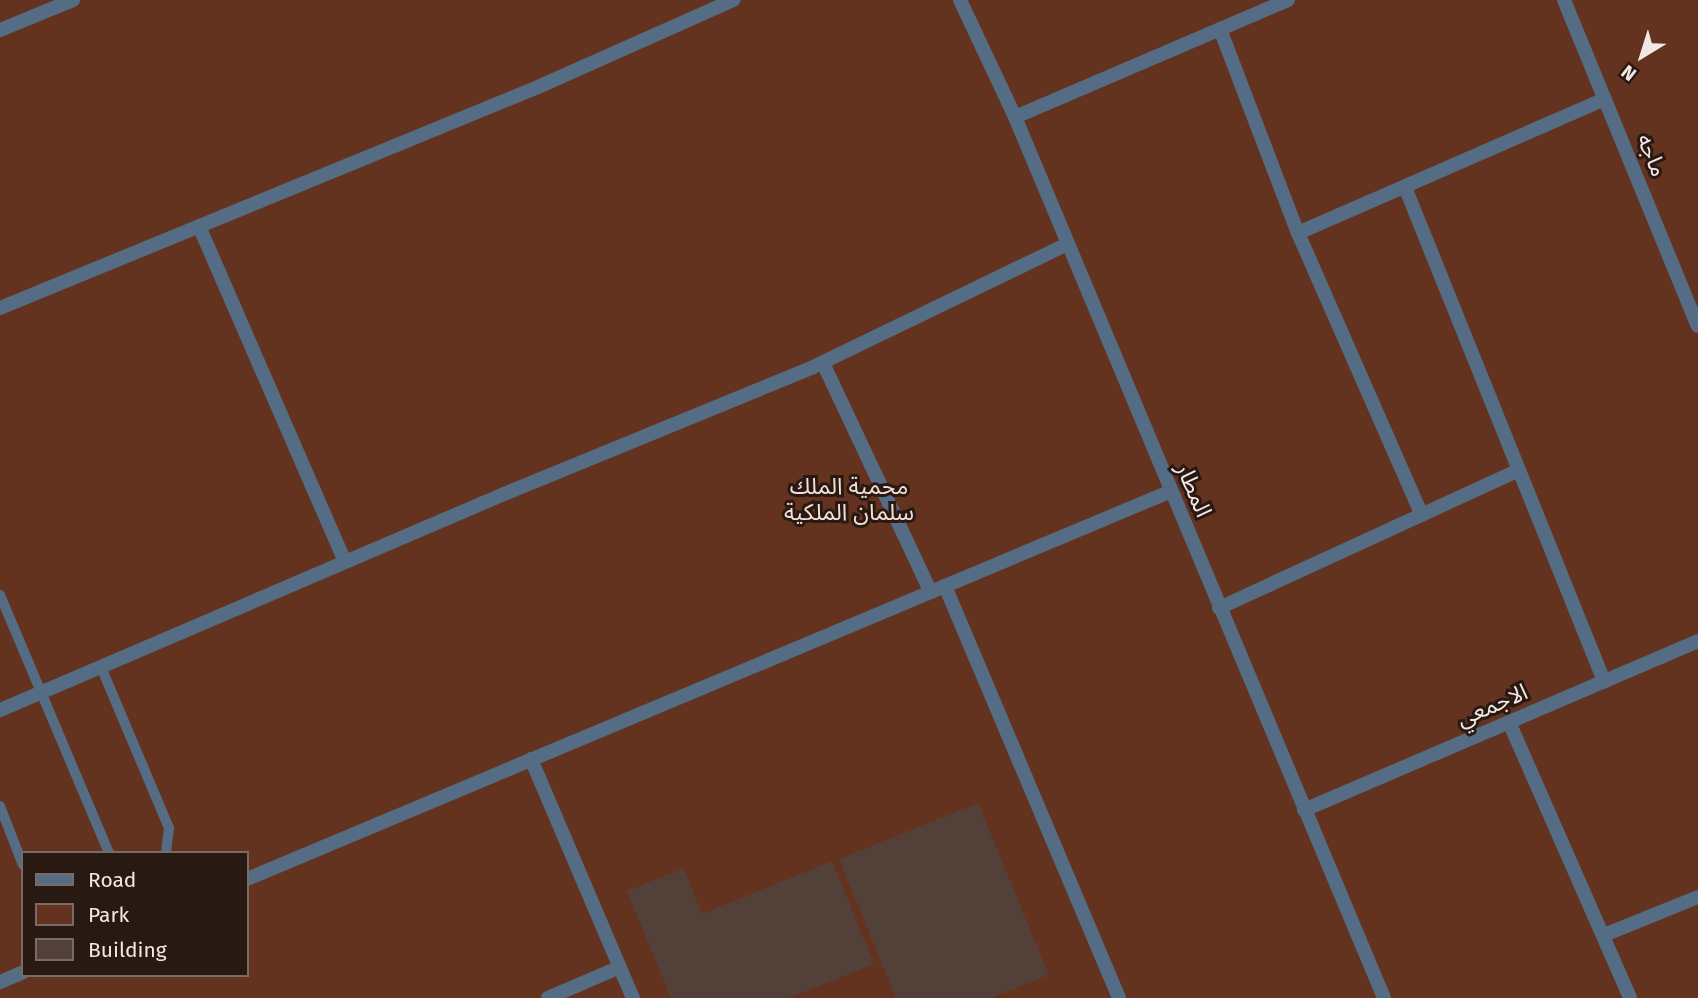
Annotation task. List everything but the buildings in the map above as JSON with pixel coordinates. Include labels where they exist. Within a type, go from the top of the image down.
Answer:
[{"type":"street","points":[[0,30],[73,0]]},
{"type":"street","points":[[0,308],[538,86],[733,0]]},
{"type":"street","name":"المطار","points":[[960,0],[1015,117],[1384,998]]},
{"type":"street","points":[[1015,117],[1288,0]]},
{"type":"street","name":"ماجه","points":[[1564,0],[1698,327]]},
{"type":"street","points":[[1220,29],[1298,233],[1422,515]]},
{"type":"street","points":[[1298,233],[1605,99]]},
{"type":"street","points":[[1405,187],[1604,681]]},
{"type":"street","points":[[199,226],[345,561]]},
{"type":"street","points":[[0,710],[345,561],[824,363],[1067,244]]},
{"type":"street","points":[[824,363],[930,592]]},
{"type":"street","points":[[1219,608],[1519,471]]},
{"type":"street","points":[[248,878],[1170,492]]},
{"type":"street","points":[[944,586],[1119,998]]},
{"type":"street","name":"الاجمعي","points":[[1304,810],[1698,641]]},
{"type":"street","points":[[1509,722],[1630,998]]},
{"type":"street","points":[[531,759],[633,998]]},
{"type":"street","points":[[1604,934],[1698,897]]},
{"type":"street","points":[[548,998],[620,967]]},
{"type":"street","points":[[0,982],[21,973]]},
{"type":"lane","points":[[0,595],[39,693],[108,851]]},
{"type":"lane","points":[[101,667],[169,828],[166,851]]},
{"type":"lane","points":[[0,806],[21,860]]},
{"type":"green space","name":"محمية الملك سلمان الملكية","points":[[0,0],[1698,0],[1698,998],[0,998]]}]
